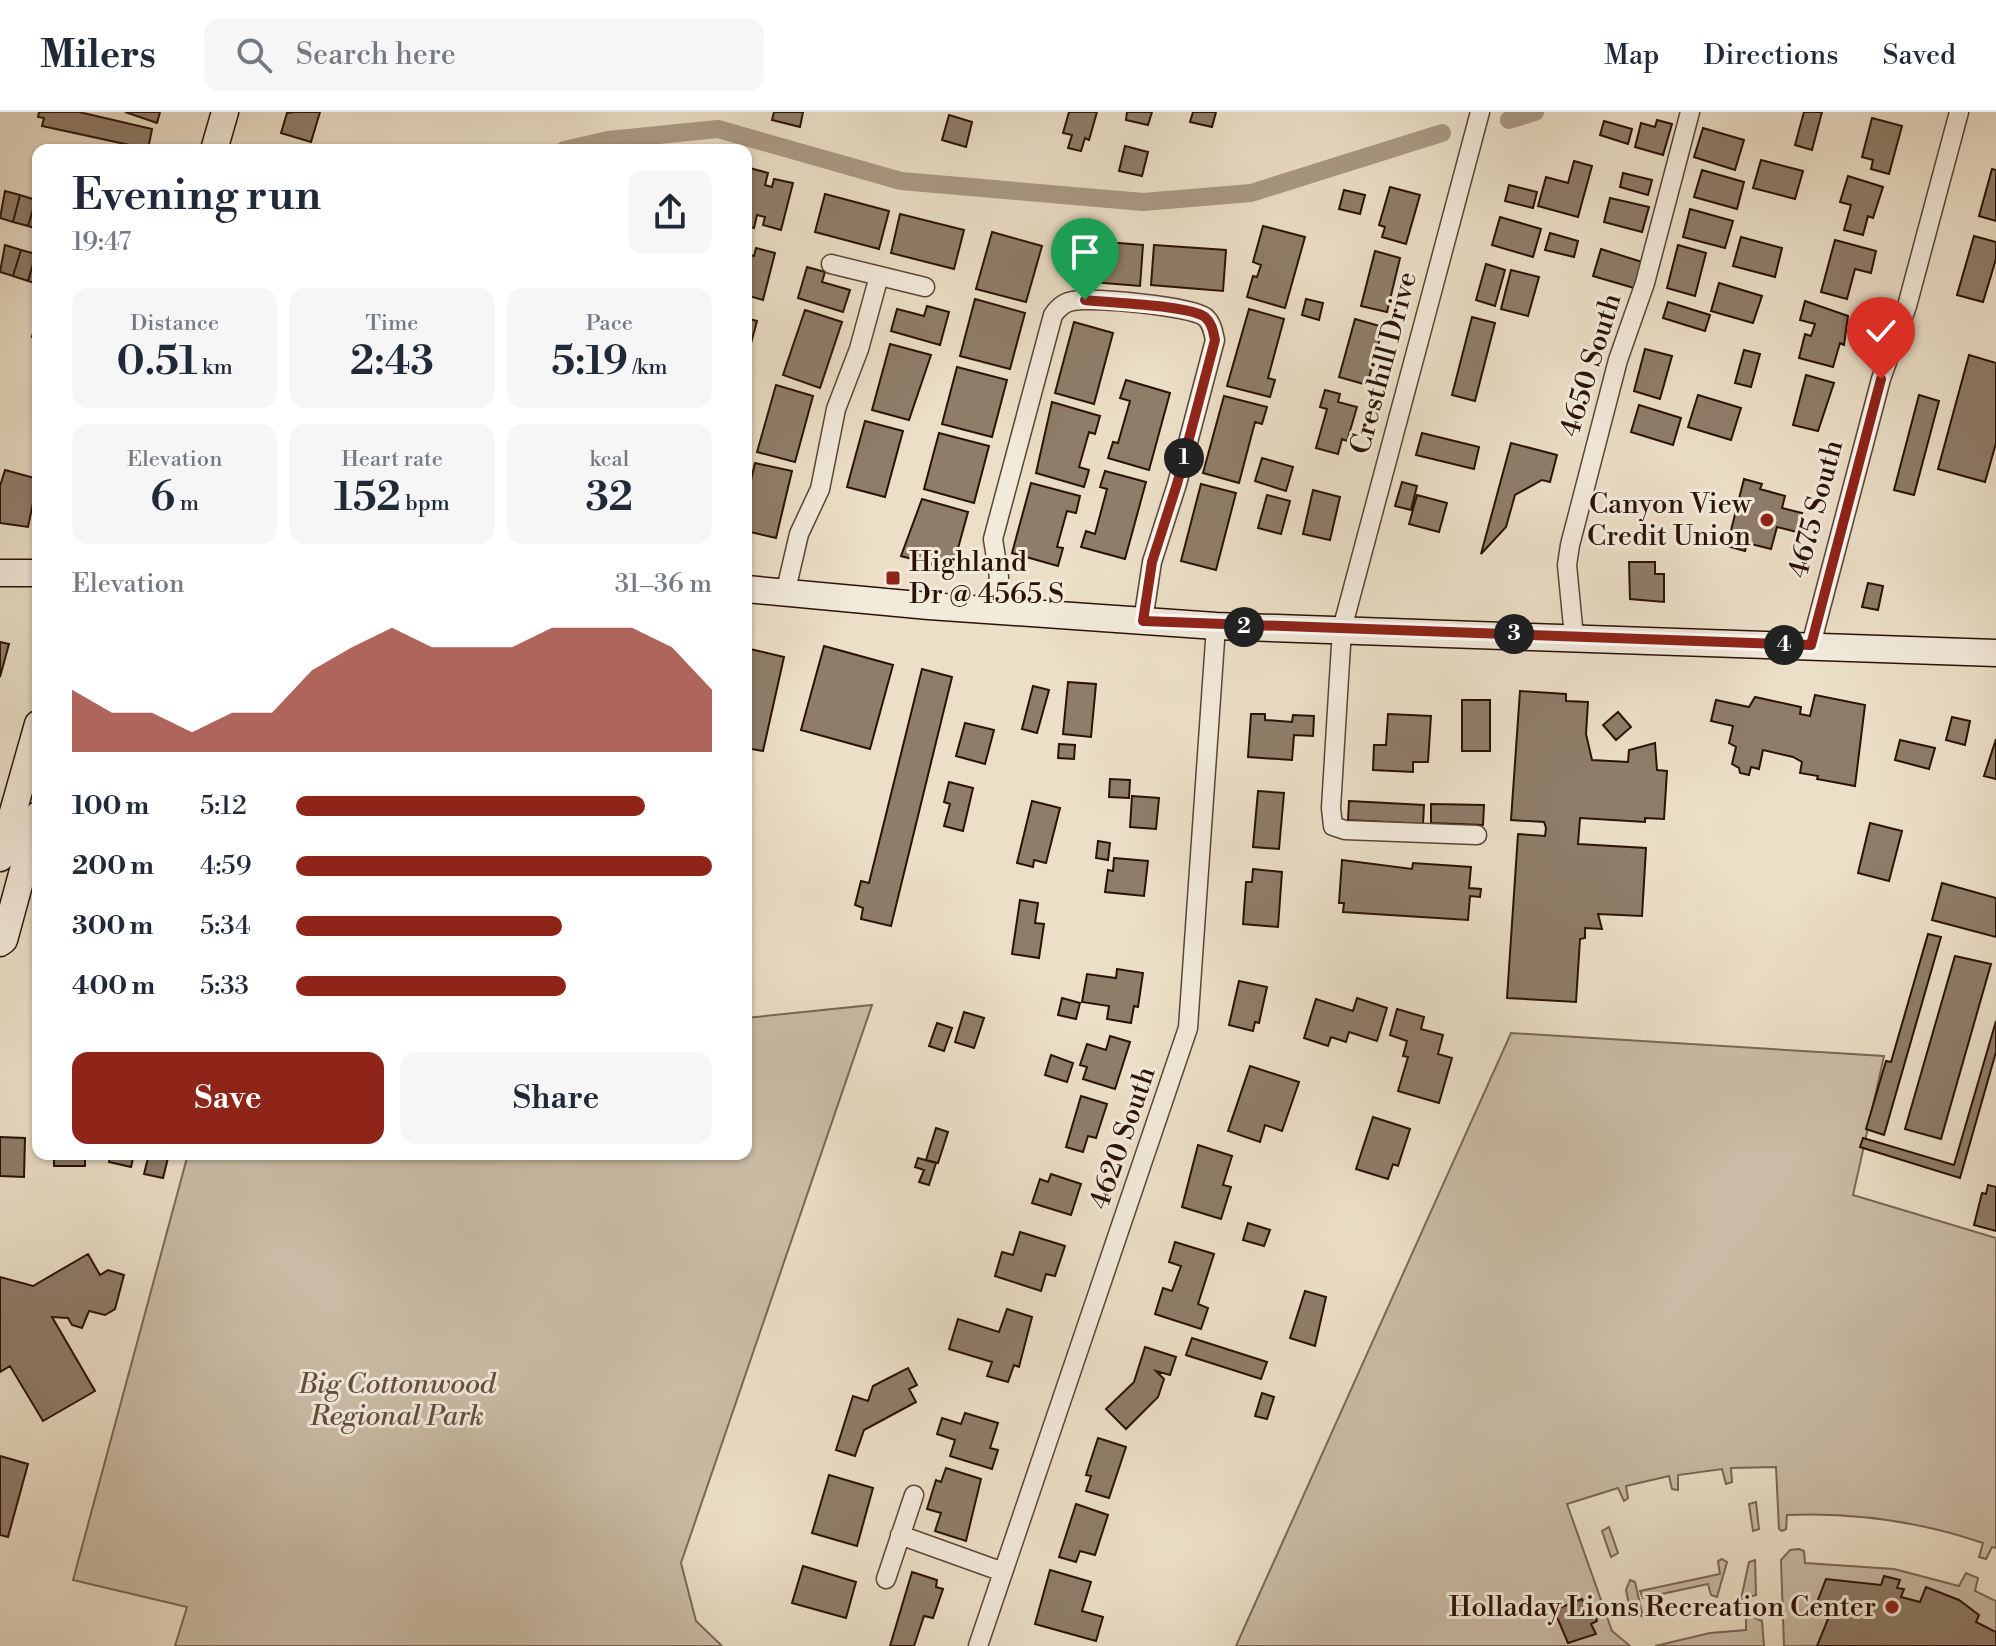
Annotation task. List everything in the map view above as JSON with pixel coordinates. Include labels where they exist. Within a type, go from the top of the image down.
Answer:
[{"type":"main road","points":[[216,144],[225,112]]},
{"type":"main road","points":[[0,573],[32,573]]},
{"type":"main road","points":[[752,590],[1216,626],[1996,653]]},
{"type":"main road","points":[[0,858],[32,745]]},
{"type":"main road","points":[[0,943],[4,940],[32,837]]},
{"type":"street","name":"Cresthill Drive","points":[[1477,835],[1345,830],[1333,826],[1342,629],[1480,112]]},
{"type":"street","name":"4650 South","points":[[1574,637],[1567,565],[1570,545],[1618,360],[1645,283],[1690,112]]},
{"type":"street","name":"4675 South","points":[[1811,645],[1881,379],[1907,306],[1959,112]]},
{"type":"street","points":[[831,264],[925,287]]},
{"type":"street","points":[[785,594],[799,534],[820,489],[836,409],[859,349],[879,276]]},
{"type":"street","points":[[992,609],[999,577],[992,550],[995,527],[1057,309],[1064,303],[1085,300],[1187,310],[1208,319],[1215,340],[1177,484],[1152,562],[1143,621]]},
{"type":"street","name":"4620 South","points":[[978,1646],[1188,1028],[1216,626]]},
{"type":"street","points":[[886,1579],[914,1495]]},
{"type":"street","points":[[900,1535],[1003,1572]]},
{"type":"green space","name":"Big Cottonwood Regional Park","points":[[872,1005],[681,1563],[696,1621],[722,1646],[175,1646],[187,1607],[73,1580],[186,1160],[752,1160],[752,1017]]},
{"type":"green space","points":[[1511,1033],[1884,1056],[1853,1195],[1996,1238],[1996,1548],[1992,1547],[1986,1559],[1979,1557],[1983,1543],[1935,1529],[1886,1520],[1838,1515],[1787,1515],[1786,1529],[1782,1531],[1779,1529],[1776,1467],[1731,1468],[1732,1482],[1726,1484],[1722,1469],[1678,1475],[1678,1490],[1672,1489],[1669,1476],[1626,1486],[1628,1498],[1624,1501],[1618,1488],[1567,1504],[1612,1631],[1630,1646],[1236,1646]]},
{"type":"green space","points":[[1756,1502],[1759,1529],[1753,1531],[1749,1504]]},
{"type":"green space","points":[[1609,1527],[1618,1553],[1611,1557],[1602,1531]]},
{"type":"green space","points":[[1790,1550],[1804,1551],[1805,1563],[1894,1569],[1959,1586],[1966,1573],[1978,1578],[1975,1591],[1996,1601],[1996,1646],[1784,1646],[1781,1560]]},
{"type":"green space","points":[[1722,1559],[1727,1562],[1717,1597],[1711,1595],[1708,1584],[1643,1598],[1640,1591],[1720,1574],[1718,1561]]},
{"type":"green space","points":[[1755,1560],[1756,1595],[1741,1599],[1749,1562]]},
{"type":"green space","points":[[1630,1580],[1635,1582],[1643,1617],[1630,1609],[1626,1590]]},
{"type":"green space","points":[[1749,1615],[1762,1621],[1764,1646],[1655,1646],[1710,1633],[1746,1630],[1746,1617]]},
{"type":"building","points":[[39,112],[79,112],[152,129],[149,144],[125,144],[42,126],[44,118],[38,117]]},
{"type":"building","points":[[125,112],[160,112],[157,123]]},
{"type":"building","points":[[320,112],[311,142],[281,133],[287,113]]},
{"type":"building","points":[[774,112],[803,112],[800,127],[772,120]]},
{"type":"building","points":[[1069,112],[1097,112],[1089,140],[1085,138],[1081,151],[1068,148],[1072,135],[1063,133]]},
{"type":"building","points":[[1127,112],[1152,112],[1148,125],[1126,120]]},
{"type":"building","points":[[1193,112],[1216,112],[1212,127],[1190,122]]},
{"type":"building","points":[[1804,112],[1822,112],[1812,150],[1795,145]]},
{"type":"building","points":[[949,115],[972,122],[966,147],[942,140]]},
{"type":"building","points":[[1872,118],[1902,126],[1889,174],[1871,169],[1873,160],[1862,157]]},
{"type":"building","points":[[1657,120],[1672,124],[1663,155],[1635,147],[1641,123],[1655,127]]},
{"type":"building","points":[[1604,121],[1632,129],[1628,144],[1600,135]]},
{"type":"building","points":[[1703,128],[1744,140],[1735,170],[1694,157]]},
{"type":"building","points":[[1125,146],[1148,152],[1142,176],[1119,171]]},
{"type":"building","points":[[1761,160],[1803,171],[1795,199],[1753,188]]},
{"type":"building","points":[[1574,161],[1592,166],[1578,217],[1538,206],[1546,177],[1568,183]]},
{"type":"building","points":[[752,169],[768,173],[765,185],[772,187],[774,179],[793,183],[781,230],[763,225],[765,217],[757,215],[754,228]]},
{"type":"building","points":[[1992,169],[1996,170],[1996,221],[1979,216]]},
{"type":"building","points":[[1702,170],[1744,182],[1737,209],[1694,197]]},
{"type":"building","points":[[1623,173],[1652,180],[1648,195],[1620,187]]},
{"type":"building","points":[[1848,176],[1883,187],[1873,218],[1868,216],[1863,235],[1844,230],[1851,205],[1840,202]]},
{"type":"building","points":[[1509,185],[1537,192],[1533,208],[1505,201]]},
{"type":"building","points":[[1390,187],[1420,195],[1406,244],[1382,237],[1385,227],[1379,225]]},
{"type":"building","points":[[1344,190],[1365,195],[1360,214],[1339,209]]},
{"type":"building","points":[[5,191],[20,195],[13,222],[0,218]]},
{"type":"building","points":[[825,194],[889,211],[879,249],[815,232]]},
{"type":"building","points":[[20,195],[32,199],[28,226],[13,222]]},
{"type":"building","points":[[1610,198],[1649,207],[1642,232],[1604,222]]},
{"type":"building","points":[[1690,209],[1733,221],[1725,248],[1683,237]]},
{"type":"building","points":[[900,214],[964,230],[954,269],[891,253]]},
{"type":"building","points":[[1500,217],[1541,229],[1533,257],[1492,245]]},
{"type":"building","points":[[1263,226],[1305,237],[1285,308],[1247,297],[1253,276],[1257,277],[1261,265],[1253,262]]},
{"type":"building","points":[[992,232],[1042,246],[1026,302],[976,289]]},
{"type":"building","points":[[1550,233],[1578,241],[1574,257],[1545,250]]},
{"type":"building","points":[[1974,236],[1996,242],[1996,259],[1983,302],[1957,295]]},
{"type":"building","points":[[1741,237],[1782,248],[1775,277],[1733,266]]},
{"type":"building","points":[[1070,239],[1143,245],[1140,286],[1067,280]]},
{"type":"building","points":[[1835,240],[1876,251],[1871,273],[1855,269],[1847,299],[1821,292]]},
{"type":"building","points":[[5,245],[21,250],[13,276],[0,272]]},
{"type":"building","points":[[1154,245],[1226,250],[1223,291],[1151,285]]},
{"type":"building","points":[[1678,245],[1706,253],[1695,296],[1667,288]]},
{"type":"building","points":[[756,248],[775,253],[763,300],[752,297],[752,255]]},
{"type":"building","points":[[1601,249],[1642,262],[1634,288],[1593,276]]},
{"type":"building","points":[[21,250],[32,253],[28,281],[13,276]]},
{"type":"building","points":[[1375,251],[1400,258],[1387,312],[1361,306]]},
{"type":"building","points":[[1486,264],[1505,270],[1495,306],[1476,300]]},
{"type":"building","points":[[807,267],[825,272],[822,282],[850,290],[843,312],[798,298]]},
{"type":"building","points":[[1511,270],[1539,277],[1528,316],[1501,309]]},
{"type":"building","points":[[1719,283],[1762,296],[1753,323],[1711,311]]},
{"type":"building","points":[[975,299],[1025,313],[1010,369],[960,356]]},
{"type":"building","points":[[1306,299],[1323,303],[1319,320],[1302,315]]},
{"type":"building","points":[[1805,301],[1848,316],[1844,345],[1840,343],[1833,367],[1799,358],[1805,334],[1811,336],[1815,324],[1800,320]]},
{"type":"building","points":[[1668,302],[1710,315],[1705,331],[1663,318]]},
{"type":"building","points":[[927,306],[949,312],[940,345],[891,331],[897,309],[924,316]]},
{"type":"building","points":[[1249,309],[1284,319],[1268,378],[1275,380],[1270,397],[1227,386]]},
{"type":"building","points":[[805,310],[842,322],[820,388],[783,375]]},
{"type":"building","points":[[1472,317],[1495,323],[1475,401],[1452,395]]},
{"type":"building","points":[[1355,319],[1383,327],[1367,385],[1339,377]]},
{"type":"building","points":[[752,320],[757,321],[752,340]]},
{"type":"building","points":[[1074,322],[1113,333],[1094,404],[1055,393]]},
{"type":"building","points":[[890,344],[931,355],[909,420],[872,410]]},
{"type":"building","points":[[1645,349],[1672,356],[1660,399],[1634,391]]},
{"type":"building","points":[[1744,350],[1760,354],[1751,387],[1735,383]]},
{"type":"building","points":[[1969,355],[1996,363],[1996,443],[1985,482],[1938,469]]},
{"type":"building","points":[[957,367],[1007,380],[992,437],[942,424]]},
{"type":"building","points":[[1806,375],[1834,383],[1818,431],[1793,425]]},
{"type":"building","points":[[1126,380],[1170,393],[1149,470],[1108,458],[1113,442],[1118,443],[1130,401],[1120,398]]},
{"type":"building","points":[[776,385],[813,396],[795,462],[757,452]]},
{"type":"building","points":[[1325,390],[1340,394],[1338,402],[1357,407],[1347,441],[1342,439],[1338,454],[1316,448],[1327,409],[1320,407]]},
{"type":"building","points":[[1698,395],[1741,408],[1731,440],[1688,427]]},
{"type":"building","points":[[1919,395],[1939,401],[1914,495],[1894,490]]},
{"type":"building","points":[[1224,396],[1267,407],[1262,424],[1255,422],[1239,483],[1203,473]]},
{"type":"building","points":[[1052,402],[1100,416],[1095,434],[1089,432],[1079,467],[1089,470],[1084,487],[1036,473]]},
{"type":"building","points":[[1639,405],[1681,418],[1673,445],[1631,432]]},
{"type":"building","points":[[865,421],[903,431],[885,497],[847,487]]},
{"type":"building","points":[[939,433],[989,446],[974,503],[924,489]]},
{"type":"building","points":[[1422,433],[1479,447],[1474,469],[1416,455]]},
{"type":"building","points":[[1511,443],[1557,455],[1550,482],[1542,480],[1515,495],[1506,527],[1481,554]]},
{"type":"building","points":[[1262,458],[1293,467],[1286,491],[1255,481]]},
{"type":"building","points":[[755,463],[792,471],[776,538],[752,532],[752,476]]},
{"type":"building","points":[[5,470],[32,477],[32,508],[28,527],[0,523],[0,486]]},
{"type":"building","points":[[1105,471],[1146,482],[1125,559],[1081,547],[1086,531],[1095,534],[1107,489],[1100,487]]},
{"type":"building","name":"Canyon View Credit Union","points":[[1744,479],[1762,484],[1760,489],[1785,496],[1782,508],[1802,513],[1797,532],[1777,527],[1771,549],[1747,543],[1745,551],[1727,546]]},
{"type":"building","points":[[1402,482],[1417,486],[1411,510],[1395,506]]},
{"type":"building","points":[[1031,483],[1080,496],[1076,513],[1067,511],[1057,547],[1063,548],[1058,566],[1012,553]]},
{"type":"building","points":[[1201,484],[1236,493],[1216,570],[1181,561]]},
{"type":"building","points":[[1313,490],[1340,497],[1330,540],[1303,534]]},
{"type":"building","points":[[1267,495],[1290,501],[1281,534],[1258,528]]},
{"type":"building","points":[[1417,495],[1447,503],[1439,532],[1409,524]]},
{"type":"building","points":[[922,499],[968,512],[952,570],[901,556]]},
{"type":"building","points":[[1629,562],[1655,562],[1655,574],[1664,574],[1664,602],[1630,599]]},
{"type":"building","points":[[1868,583],[1883,586],[1878,610],[1862,607]]},
{"type":"building","points":[[0,642],[9,644],[0,677]]},
{"type":"building","points":[[824,646],[893,665],[870,749],[801,730]]},
{"type":"building","points":[[752,649],[784,657],[763,751],[752,749]]},
{"type":"building","points":[[922,669],[952,677],[891,926],[861,919],[863,908],[855,905],[861,881],[869,883]]},
{"type":"building","points":[[1068,682],[1096,684],[1091,737],[1063,734]]},
{"type":"building","points":[[1033,686],[1049,690],[1037,733],[1022,729]]},
{"type":"building","points":[[1520,691],[1566,694],[1566,701],[1588,702],[1586,734],[1592,760],[1628,762],[1629,750],[1655,743],[1657,770],[1667,771],[1664,819],[1645,818],[1645,822],[1580,818],[1578,844],[1646,848],[1642,916],[1598,914],[1602,929],[1585,928],[1585,938],[1580,939],[1576,1002],[1507,998],[1518,834],[1545,836],[1546,828],[1544,822],[1511,820]]},
{"type":"building","points":[[1815,695],[1865,705],[1855,786],[1800,773],[1802,762],[1763,750],[1759,769],[1751,767],[1749,775],[1740,773],[1739,768],[1732,764],[1736,747],[1729,743],[1733,726],[1711,721],[1716,700],[1749,707],[1755,697],[1801,707],[1800,714],[1810,716]]},
{"type":"building","points":[[1462,700],[1490,700],[1490,751],[1462,751]]},
{"type":"building","points":[[1618,712],[1631,727],[1616,740],[1603,725]]},
{"type":"building","points":[[1251,714],[1265,714],[1265,720],[1292,722],[1293,715],[1314,716],[1313,736],[1294,735],[1292,760],[1248,757]]},
{"type":"building","points":[[1388,714],[1431,716],[1428,762],[1413,762],[1413,772],[1373,770],[1374,745],[1386,745]]},
{"type":"building","points":[[1952,717],[1970,721],[1965,745],[1946,740]]},
{"type":"building","points":[[965,723],[994,730],[985,764],[956,756]]},
{"type":"building","points":[[1996,739],[1996,779],[1984,776]]},
{"type":"building","points":[[1900,740],[1935,748],[1929,769],[1895,760]]},
{"type":"building","points":[[1059,744],[1075,745],[1074,759],[1058,758]]},
{"type":"building","points":[[1110,779],[1130,780],[1129,798],[1109,797]]},
{"type":"building","points":[[949,782],[973,788],[963,831],[944,826],[950,804],[944,802]]},
{"type":"building","points":[[1258,791],[1284,793],[1279,849],[1253,847]]},
{"type":"building","points":[[1132,796],[1159,798],[1156,829],[1130,827]]},
{"type":"building","points":[[1032,801],[1060,808],[1046,863],[1034,860],[1033,867],[1017,863]]},
{"type":"building","points":[[1349,801],[1424,805],[1423,824],[1348,820]]},
{"type":"building","points":[[1431,804],[1484,805],[1483,825],[1431,823]]},
{"type":"building","points":[[1870,823],[1902,831],[1889,881],[1858,873]]},
{"type":"building","points":[[1098,841],[1110,843],[1108,860],[1096,858]]},
{"type":"building","points":[[1114,858],[1148,861],[1144,896],[1105,892],[1108,870],[1113,871]]},
{"type":"building","points":[[1342,860],[1412,869],[1413,863],[1471,867],[1469,888],[1481,889],[1480,897],[1470,896],[1468,920],[1343,912],[1344,903],[1339,903]]},
{"type":"building","points":[[1253,869],[1282,872],[1278,927],[1243,924],[1246,882],[1252,882]]},
{"type":"building","points":[[1942,883],[1996,898],[1996,937],[1932,920]]},
{"type":"building","points":[[1020,900],[1038,903],[1035,923],[1044,924],[1039,958],[1012,954]]},
{"type":"building","points":[[1928,934],[1941,937],[1884,1135],[1866,1129],[1886,1061],[1891,1062]]},
{"type":"building","points":[[1955,956],[1991,964],[1941,1139],[1905,1129]]},
{"type":"building","points":[[1117,969],[1143,973],[1138,1007],[1134,1006],[1131,1023],[1107,1019],[1109,1006],[1082,1002],[1087,974],[1116,978]]},
{"type":"building","points":[[1239,981],[1267,987],[1259,1023],[1255,1022],[1253,1031],[1229,1025]]},
{"type":"building","points":[[1062,998],[1080,1003],[1076,1019],[1058,1015]]},
{"type":"building","points":[[1357,998],[1387,1008],[1377,1041],[1349,1032],[1346,1042],[1331,1037],[1328,1046],[1304,1038],[1316,999],[1353,1011]]},
{"type":"building","points":[[1397,1009],[1424,1017],[1421,1029],[1443,1035],[1438,1054],[1452,1058],[1439,1103],[1398,1091],[1408,1057],[1403,1056],[1407,1041],[1390,1035]]},
{"type":"building","points":[[964,1012],[984,1018],[974,1048],[955,1042]]},
{"type":"building","points":[[1996,1021],[1996,1052],[1960,1178],[1860,1147],[1863,1138],[1954,1165]]},
{"type":"building","points":[[937,1023],[952,1028],[944,1051],[929,1046]]},
{"type":"building","points":[[1110,1036],[1130,1042],[1115,1089],[1083,1079],[1087,1067],[1080,1065],[1087,1044],[1106,1050]]},
{"type":"building","points":[[1051,1055],[1073,1063],[1067,1082],[1045,1075]]},
{"type":"building","points":[[1250,1066],[1299,1082],[1282,1131],[1265,1125],[1260,1142],[1228,1131]]},
{"type":"building","points":[[1081,1096],[1107,1104],[1096,1138],[1088,1136],[1083,1152],[1066,1147]]},
{"type":"building","points":[[1373,1117],[1410,1129],[1398,1166],[1393,1164],[1388,1179],[1356,1169]]},
{"type":"building","points":[[936,1128],[948,1132],[938,1163],[926,1160]]},
{"type":"building","points":[[0,1137],[25,1138],[24,1177],[0,1176]]},
{"type":"building","points":[[1198,1145],[1232,1156],[1223,1185],[1231,1187],[1221,1219],[1182,1207]]},
{"type":"building","points":[[918,1158],[936,1163],[929,1185],[919,1182],[924,1170],[915,1167]]},
{"type":"building","points":[[54,1160],[85,1160],[85,1166],[54,1166]]},
{"type":"building","points":[[110,1160],[133,1160],[131,1167]]},
{"type":"building","points":[[148,1160],[168,1160],[163,1178],[144,1174]]},
{"type":"building","points":[[1051,1174],[1081,1184],[1071,1215],[1032,1203],[1040,1179],[1048,1182]]},
{"type":"building","points":[[1988,1185],[1996,1187],[1996,1231],[1974,1225],[1982,1193],[1986,1194]]},
{"type":"building","points":[[1248,1223],[1270,1230],[1264,1246],[1243,1240]]},
{"type":"building","points":[[1020,1232],[1065,1246],[1055,1276],[1046,1274],[1041,1291],[995,1276],[1002,1252],[1013,1255]]},
{"type":"building","points":[[1175,1242],[1214,1254],[1198,1304],[1208,1308],[1201,1329],[1155,1314],[1163,1288],[1172,1291],[1181,1266],[1169,1262]]},
{"type":"building","points":[[88,1254],[100,1275],[108,1270],[124,1275],[115,1309],[105,1315],[89,1311],[82,1328],[72,1325],[68,1318],[52,1317],[95,1391],[43,1421],[10,1366],[0,1372],[0,1277],[33,1286]]},
{"type":"building","points":[[1305,1291],[1326,1297],[1315,1346],[1290,1338]]},
{"type":"building","points":[[1007,1309],[1032,1317],[1019,1367],[1014,1365],[1008,1382],[987,1376],[992,1362],[949,1349],[958,1319],[999,1332]]},
{"type":"building","points":[[1192,1338],[1267,1362],[1261,1379],[1186,1355]]},
{"type":"building","points":[[1145,1347],[1176,1357],[1170,1375],[1156,1371],[1164,1379],[1158,1397],[1126,1429],[1106,1409],[1134,1382]]},
{"type":"building","points":[[908,1368],[917,1385],[909,1389],[916,1402],[864,1430],[855,1456],[836,1450],[853,1396],[868,1401],[873,1386]]},
{"type":"building","points":[[1262,1393],[1274,1397],[1267,1419],[1255,1416]]},
{"type":"building","points":[[965,1413],[998,1423],[990,1448],[998,1450],[992,1469],[950,1456],[955,1440],[937,1434],[942,1418],[961,1424]]},
{"type":"building","points":[[1098,1438],[1126,1447],[1109,1498],[1086,1491],[1091,1476],[1086,1475]]},
{"type":"building","points":[[0,1456],[28,1464],[8,1537],[0,1535]]},
{"type":"building","points":[[946,1468],[981,1479],[966,1541],[935,1531],[941,1513],[927,1509],[936,1480],[941,1482]]},
{"type":"building","points":[[829,1475],[873,1488],[857,1546],[812,1533]]},
{"type":"building","points":[[1076,1504],[1108,1515],[1095,1555],[1080,1551],[1076,1562],[1059,1557]]},
{"type":"building","points":[[803,1566],[856,1582],[846,1618],[792,1603]]},
{"type":"building","points":[[1050,1570],[1091,1582],[1082,1611],[1103,1617],[1096,1641],[1035,1624]]},
{"type":"building","points":[[912,1572],[937,1580],[936,1587],[943,1589],[933,1618],[924,1616],[914,1646],[890,1646]]},
{"type":"building","name":"Holladay Lions Recreation Center","points":[[1884,1576],[1900,1580],[1897,1588],[1904,1589],[1901,1597],[1920,1602],[1926,1587],[1959,1600],[1979,1615],[1976,1622],[1996,1632],[1996,1646],[1817,1646],[1828,1619],[1813,1613],[1826,1579],[1881,1585]]},
{"type":"building","points":[[1582,1599],[1586,1607],[1593,1607],[1597,1621],[1591,1624],[1596,1634],[1568,1643],[1554,1610]]},
{"type":"waterway","points":[[1509,120],[1535,112]]},
{"type":"waterway","points":[[590,144],[718,129],[901,181],[1143,202],[1251,193],[1442,133]]},
{"type":"place","name":"Canyon View Credit Union","points":[[1767,520]]},
{"type":"place","name":"Highland Dr @ 4565 S","points":[[893,578]]},
{"type":"place","name":"Holladay Lions Recreation Center","points":[[1892,1607]]},
{"type":"route","points":[[1085,300],[1187,310],[1208,319],[1213,328],[1215,340],[1195,403],[1177,484],[1152,562],[1143,621],[1742,645],[1811,645],[1881,379]]}]
